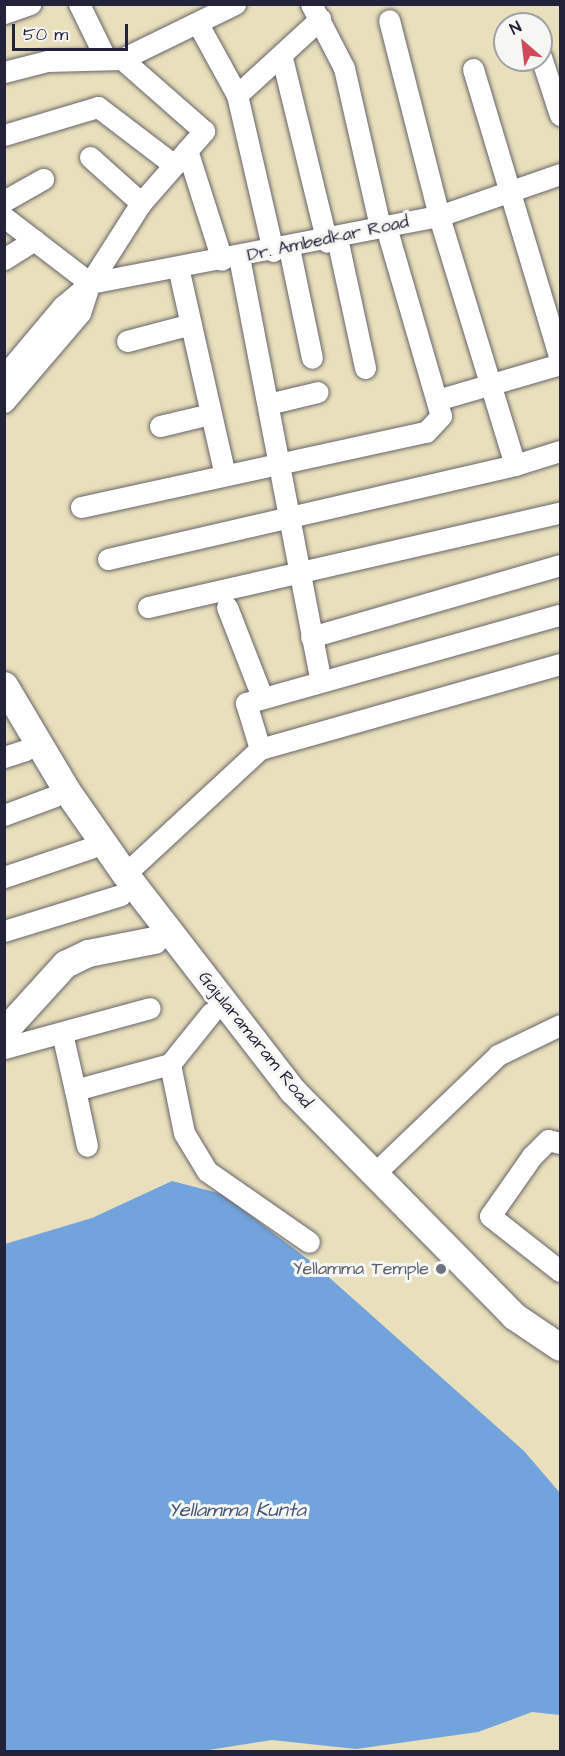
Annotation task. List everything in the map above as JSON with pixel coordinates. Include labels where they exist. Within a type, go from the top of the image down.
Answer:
[{"type":"main road","name":"Gajularamaram Road","points":[[4,685],[123,885],[293,1091],[514,1316],[561,1347]]},
{"type":"main road","points":[[4,715],[15,754],[55,795],[90,848],[123,885],[154,940],[274,1088],[293,1091]]},
{"type":"main road","points":[[4,1031],[65,964],[88,953],[154,940]]},
{"type":"street","points":[[4,402],[80,313],[90,283],[141,203],[204,130],[114,59],[79,4]]},
{"type":"street","points":[[4,72],[47,61],[114,59],[198,24],[236,4]]},
{"type":"street","points":[[4,13],[29,5]]},
{"type":"street","points":[[81,507],[426,432],[441,416],[383,227],[344,68],[316,12],[282,58],[237,95]]},
{"type":"street","points":[[388,21],[439,216],[494,382],[515,465]]},
{"type":"street","points":[[198,24],[237,95],[312,358]]},
{"type":"street","points":[[282,58],[365,368]]},
{"type":"street","points":[[473,69],[561,359]]},
{"type":"street","points":[[546,72],[561,115]]},
{"type":"street","points":[[4,135],[83,107],[98,107],[180,158],[231,259],[268,404],[280,462],[297,570],[320,678]]},
{"type":"street","points":[[90,157],[141,203]]},
{"type":"street","name":"Dr. Ambedkar Road","points":[[90,283],[281,250],[439,216],[561,174]]},
{"type":"street","points":[[4,201],[43,179]]},
{"type":"street","points":[[4,216],[90,283]]},
{"type":"street","points":[[4,260],[35,240]]},
{"type":"street","points":[[178,267],[225,475]]},
{"type":"street","points":[[4,376],[63,306],[90,283]]},
{"type":"street","points":[[126,341],[191,324]]},
{"type":"street","points":[[437,400],[561,364]]},
{"type":"street","points":[[268,404],[318,392]]},
{"type":"street","points":[[160,426],[210,414]]},
{"type":"street","points":[[108,560],[287,516],[515,465],[561,451]]},
{"type":"street","points":[[148,607],[297,570],[561,513]]},
{"type":"street","points":[[311,637],[561,565]]},
{"type":"street","points":[[227,607],[262,697]]},
{"type":"street","points":[[260,748],[246,703],[320,678],[561,615]]},
{"type":"street","points":[[4,931],[123,885],[260,748],[561,664]]},
{"type":"street","points":[[4,815],[55,795]]},
{"type":"street","points":[[4,877],[90,848]]},
{"type":"street","points":[[4,1048],[150,1008]]},
{"type":"street","points":[[75,1090],[170,1064],[211,1013]]},
{"type":"street","points":[[378,1179],[498,1055],[561,1025]]},
{"type":"street","points":[[62,1033],[87,1146]]},
{"type":"street","points":[[170,1064],[180,1121],[207,1171],[309,1242]]},
{"type":"street","points":[[561,1143],[548,1140],[532,1156],[490,1216],[561,1271]]},
{"type":"water","name":"Yellamma Kunta","points":[[172,1181],[222,1194],[314,1264],[524,1451],[560,1493],[560,1715],[532,1712],[478,1732],[356,1749],[272,1740],[196,1752],[5,1752],[5,1244],[92,1218]]},
{"type":"place","name":"Yellamma Temple","points":[[441,1269]]}]
